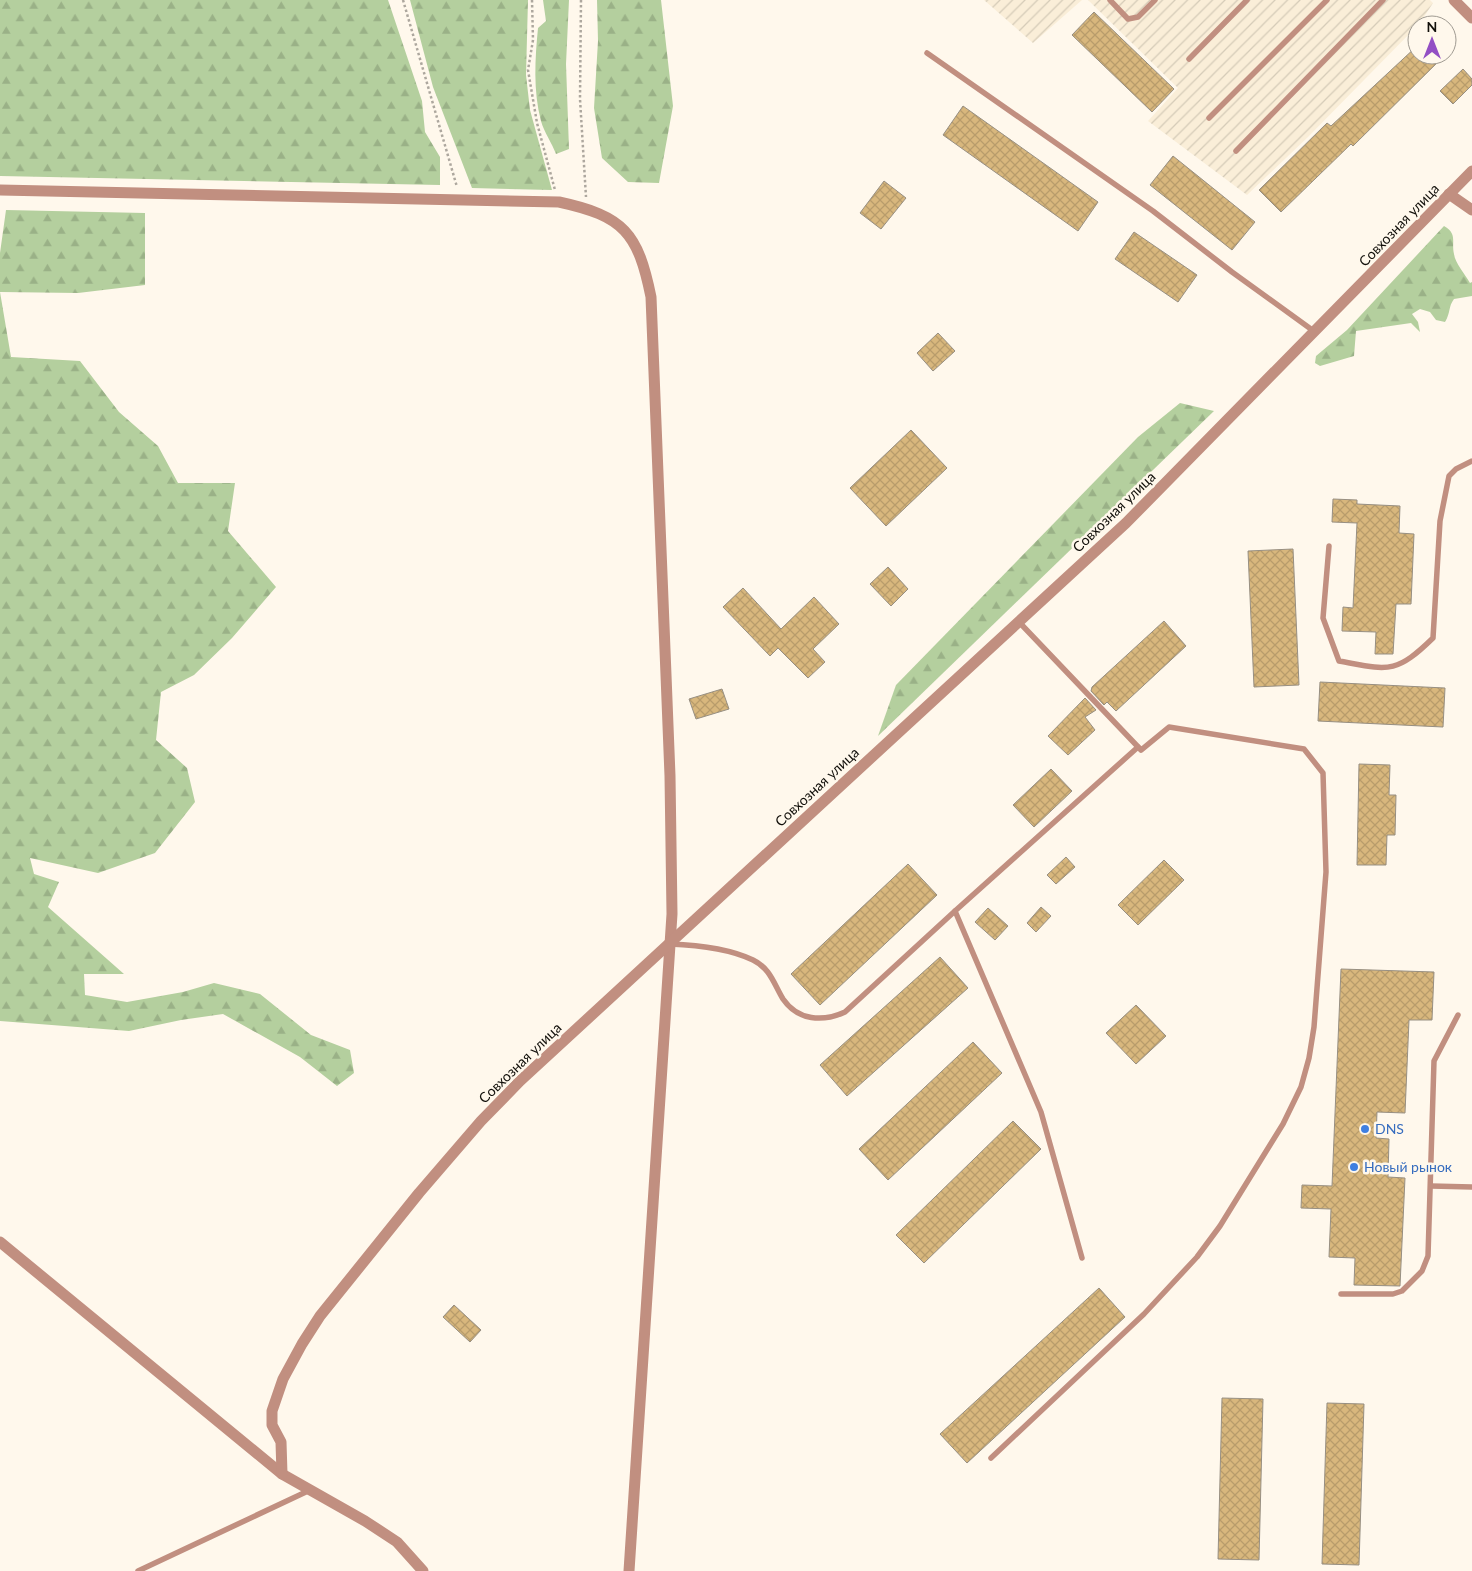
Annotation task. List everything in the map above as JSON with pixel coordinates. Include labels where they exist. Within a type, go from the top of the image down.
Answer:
[{"type":"street","points":[[1454,0],[1472,18]]},
{"type":"street","name":"Совхозная улица","points":[[282,1474],[281,1442],[272,1425],[272,1411],[289,1365],[320,1316],[480,1121],[520,1081],[1126,523],[1472,171]]},
{"type":"street","points":[[0,190],[559,202],[587,208],[614,220],[634,240],[644,262],[651,297],[672,823],[672,914],[629,1571]]},
{"type":"street","points":[[1450,194],[1472,210]]},
{"type":"street","points":[[0,1242],[282,1474],[308,1491],[358,1517],[397,1542],[423,1571]]},
{"type":"lane","points":[[1110,0],[1128,19],[1138,17],[1155,0]]},
{"type":"lane","points":[[1189,59],[1247,0]]},
{"type":"lane","points":[[1209,118],[1327,0]]},
{"type":"lane","points":[[1236,151],[1382,0]]},
{"type":"lane","points":[[926,52],[1153,211],[1232,272],[1315,332]]},
{"type":"lane","points":[[1329,546],[1323,618],[1339,661],[1384,669],[1411,659],[1432,638],[1440,521],[1449,476],[1456,469],[1472,461]]},
{"type":"lane","points":[[991,1458],[1144,1314],[1197,1257],[1220,1226],[1283,1124],[1301,1087],[1309,1058],[1326,872],[1323,773],[1304,749],[1169,727],[1141,750],[1019,622]]},
{"type":"lane","points":[[670,944],[697,945],[753,960],[767,971],[784,1000],[794,1010],[808,1018],[823,1019],[845,1012],[1138,747]]},
{"type":"lane","points":[[955,911],[1041,1112],[1082,1258]]},
{"type":"lane","points":[[1341,1294],[1393,1294],[1402,1291],[1422,1271],[1428,1256],[1434,1061],[1458,1015]]},
{"type":"lane","points":[[1431,1186],[1472,1188]]},
{"type":"lane","points":[[138,1571],[308,1491]]},
{"type":"path","points":[[403,0],[461,200]]},
{"type":"path","points":[[532,0],[533,40],[528,70],[537,122],[559,202]]},
{"type":"path","points":[[581,0],[580,99],[587,208]]},
{"type":"shaded area","points":[[984,0],[1082,0],[1033,43]]},
{"type":"shaded area","points":[[1088,0],[1430,0],[1433,3],[1425,15],[1407,15],[1407,36],[1308,137],[1247,195],[1148,121],[1178,88]]},
{"type":"green space","points":[[0,0],[388,0],[422,101],[425,132],[440,157],[440,185],[0,176]]},
{"type":"green space","points":[[410,0],[528,0],[526,75],[530,110],[552,190],[472,188],[433,87]]},
{"type":"green space","points":[[543,0],[569,0],[566,64],[569,149],[556,154],[544,129],[538,110],[536,63],[538,28],[546,21]]},
{"type":"green space","points":[[597,0],[661,0],[673,106],[659,183],[628,182],[602,158],[594,108],[598,41]]},
{"type":"green space","points":[[6,210],[145,213],[145,285],[78,293],[0,292],[0,253]]},
{"type":"green space","points":[[1444,226],[1453,235],[1453,250],[1456,261],[1470,283],[1472,282],[1472,296],[1454,299],[1445,322],[1436,320],[1430,312],[1420,309],[1412,314],[1418,322],[1420,332],[1411,323],[1356,331],[1354,356],[1320,366],[1315,363],[1316,356],[1347,330]]},
{"type":"green space","points":[[0,292],[11,357],[80,361],[119,412],[158,446],[178,483],[235,483],[228,531],[276,587],[232,638],[194,675],[161,692],[156,740],[187,768],[195,802],[155,853],[98,873],[30,858],[34,874],[59,882],[48,907],[124,974],[84,974],[85,995],[127,1002],[183,992],[214,983],[260,994],[311,1035],[350,1050],[354,1073],[337,1086],[300,1057],[223,1014],[181,1020],[129,1031],[0,1021]]},
{"type":"green space","points":[[1180,403],[1214,411],[878,736],[896,685],[1138,437]]},
{"type":"building","points":[[1094,12],[1174,89],[1152,112],[1072,35]]},
{"type":"building","points":[[1407,55],[1407,65],[1435,65],[1353,146],[1351,144],[1281,212],[1259,190],[1327,123],[1331,126]]},
{"type":"building","points":[[1463,69],[1472,79],[1472,85],[1453,104],[1440,91]]},
{"type":"building","points":[[963,106],[1098,202],[1078,231],[943,135]]},
{"type":"building","points":[[1173,156],[1255,222],[1232,250],[1150,185]]},
{"type":"building","points":[[884,181],[906,198],[881,229],[860,213]]},
{"type":"building","points":[[1134,232],[1197,275],[1178,302],[1115,259]]},
{"type":"building","points":[[938,333],[955,351],[933,371],[917,353]]},
{"type":"building","points":[[911,430],[947,468],[886,526],[850,488]]},
{"type":"building","points":[[1333,499],[1357,500],[1357,504],[1400,506],[1399,533],[1414,534],[1411,604],[1396,604],[1393,654],[1375,654],[1376,632],[1342,631],[1343,607],[1353,608],[1357,523],[1332,522]]},
{"type":"building","points":[[1293,549],[1299,685],[1254,687],[1248,551]]},
{"type":"building","points":[[888,567],[908,589],[891,606],[870,584]]},
{"type":"building","points":[[743,588],[781,629],[814,597],[839,624],[813,649],[825,662],[808,678],[778,648],[770,656],[723,607]]},
{"type":"building","points":[[1164,621],[1186,646],[1116,711],[1107,702],[1104,705],[1091,691],[1092,687]]},
{"type":"building","points":[[1320,682],[1445,688],[1443,727],[1318,721]]},
{"type":"building","points":[[722,689],[729,709],[696,719],[689,699]]},
{"type":"building","points":[[1085,698],[1096,710],[1085,717],[1095,730],[1068,755],[1048,736]]},
{"type":"building","points":[[1359,764],[1390,765],[1389,795],[1396,795],[1395,835],[1387,835],[1386,865],[1357,865]]},
{"type":"building","points":[[1051,769],[1072,791],[1034,827],[1013,805]]},
{"type":"building","points":[[1066,857],[1075,867],[1056,884],[1047,875]]},
{"type":"building","points":[[1164,860],[1184,880],[1138,925],[1118,905]]},
{"type":"building","points":[[908,864],[937,895],[820,1005],[791,974]]},
{"type":"building","points":[[1041,907],[1051,916],[1036,932],[1027,923]]},
{"type":"building","points":[[988,908],[1008,926],[995,940],[975,922]]},
{"type":"building","points":[[940,957],[968,988],[847,1096],[820,1065]]},
{"type":"building","name":"Новый рынок","points":[[1341,969],[1434,972],[1432,1020],[1409,1020],[1405,1113],[1377,1112],[1376,1138],[1389,1139],[1388,1177],[1405,1178],[1400,1286],[1354,1285],[1355,1258],[1329,1257],[1331,1209],[1301,1208],[1302,1185],[1332,1186]]},
{"type":"building","points":[[1136,1005],[1166,1036],[1136,1064],[1106,1033]]},
{"type":"building","points":[[973,1042],[1002,1073],[888,1180],[859,1149]]},
{"type":"building","points":[[1013,1121],[1041,1149],[924,1263],[896,1235]]},
{"type":"building","points":[[1099,1288],[1125,1317],[967,1463],[940,1434]]},
{"type":"building","points":[[454,1305],[481,1330],[470,1342],[443,1317]]},
{"type":"building","points":[[1222,1398],[1263,1399],[1259,1560],[1218,1559]]},
{"type":"building","points":[[1327,1403],[1364,1404],[1359,1565],[1322,1564]]},
{"type":"place","name":"DNS","points":[[1365,1129]]},
{"type":"place","name":"Новый рынок","points":[[1354,1167]]}]
